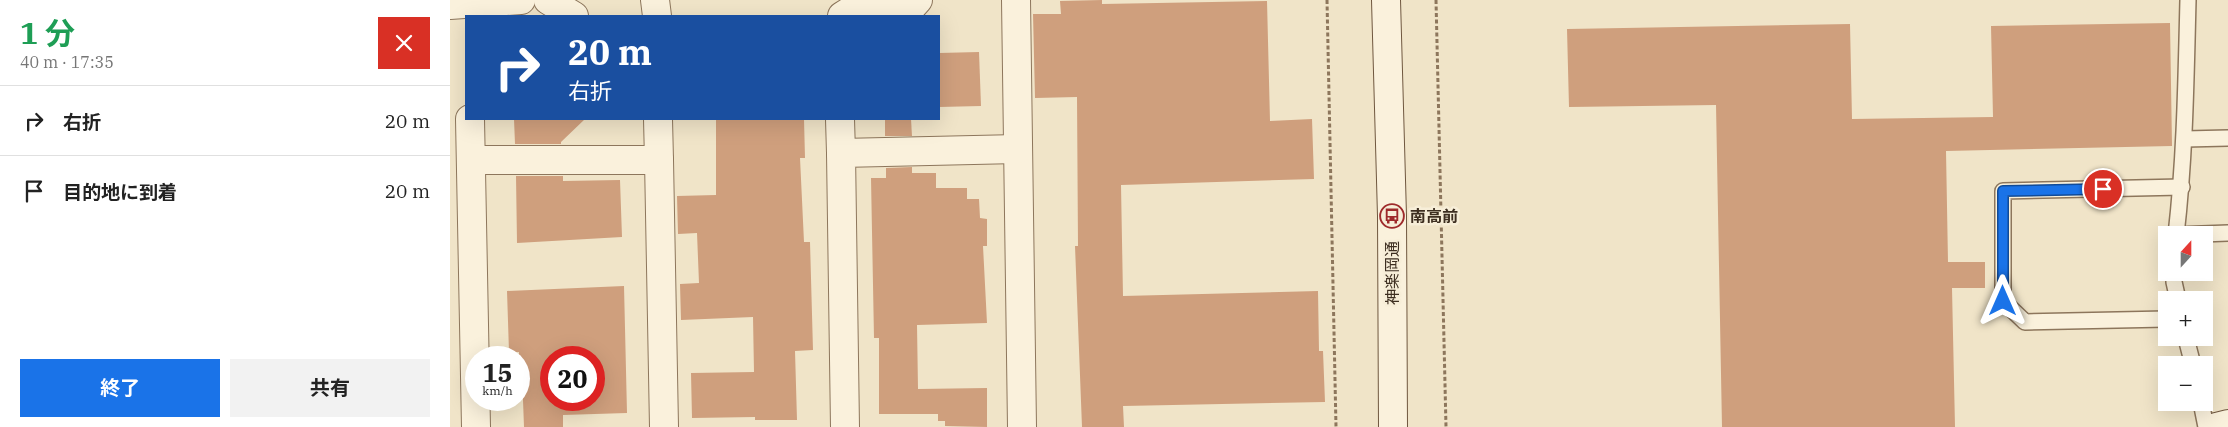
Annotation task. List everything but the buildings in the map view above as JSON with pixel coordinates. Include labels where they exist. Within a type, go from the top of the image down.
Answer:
[{"type":"street","points":[[462,6],[520,0]]},
{"type":"street","points":[[548,0],[572,15]]},
{"type":"street","points":[[655,0],[656,15]]},
{"type":"street","points":[[836,0],[840,15]]},
{"type":"street","points":[[842,15],[853,10],[910,9],[918,0]]},
{"type":"street","points":[[1016,0],[1022,427]]},
{"type":"street","name":"神楽岡通","points":[[1386,0],[1392,216],[1393,427]]},
{"type":"street","points":[[470,120],[476,427]]},
{"type":"street","points":[[658,120],[664,427]]},
{"type":"street","points":[[840,120],[844,427]]},
{"type":"street","points":[[841,152],[1018,150]]},
{"type":"street","points":[[471,160],[659,160]]},
{"type":"street","points":[[2216,427],[2228,424]]},
{"type":"lane","points":[[2177,226],[2185,138],[2188,0]]},
{"type":"lane","points":[[2185,138],[2228,138]]},
{"type":"lane","points":[[2158,319],[2025,322],[2003,301],[2003,191],[2182,187]]},
{"type":"lane","points":[[2213,234],[2228,234]]},
{"type":"lane","points":[[2203,411],[2206,427]]},
{"type":"path","points":[[1327,0],[1336,427]]},
{"type":"path","points":[[1436,0],[1446,427]]},
{"type":"place","name":"南高前","points":[[1392,216]]},
{"type":"route","points":[[2003,301],[2003,191],[2103,189]]}]
